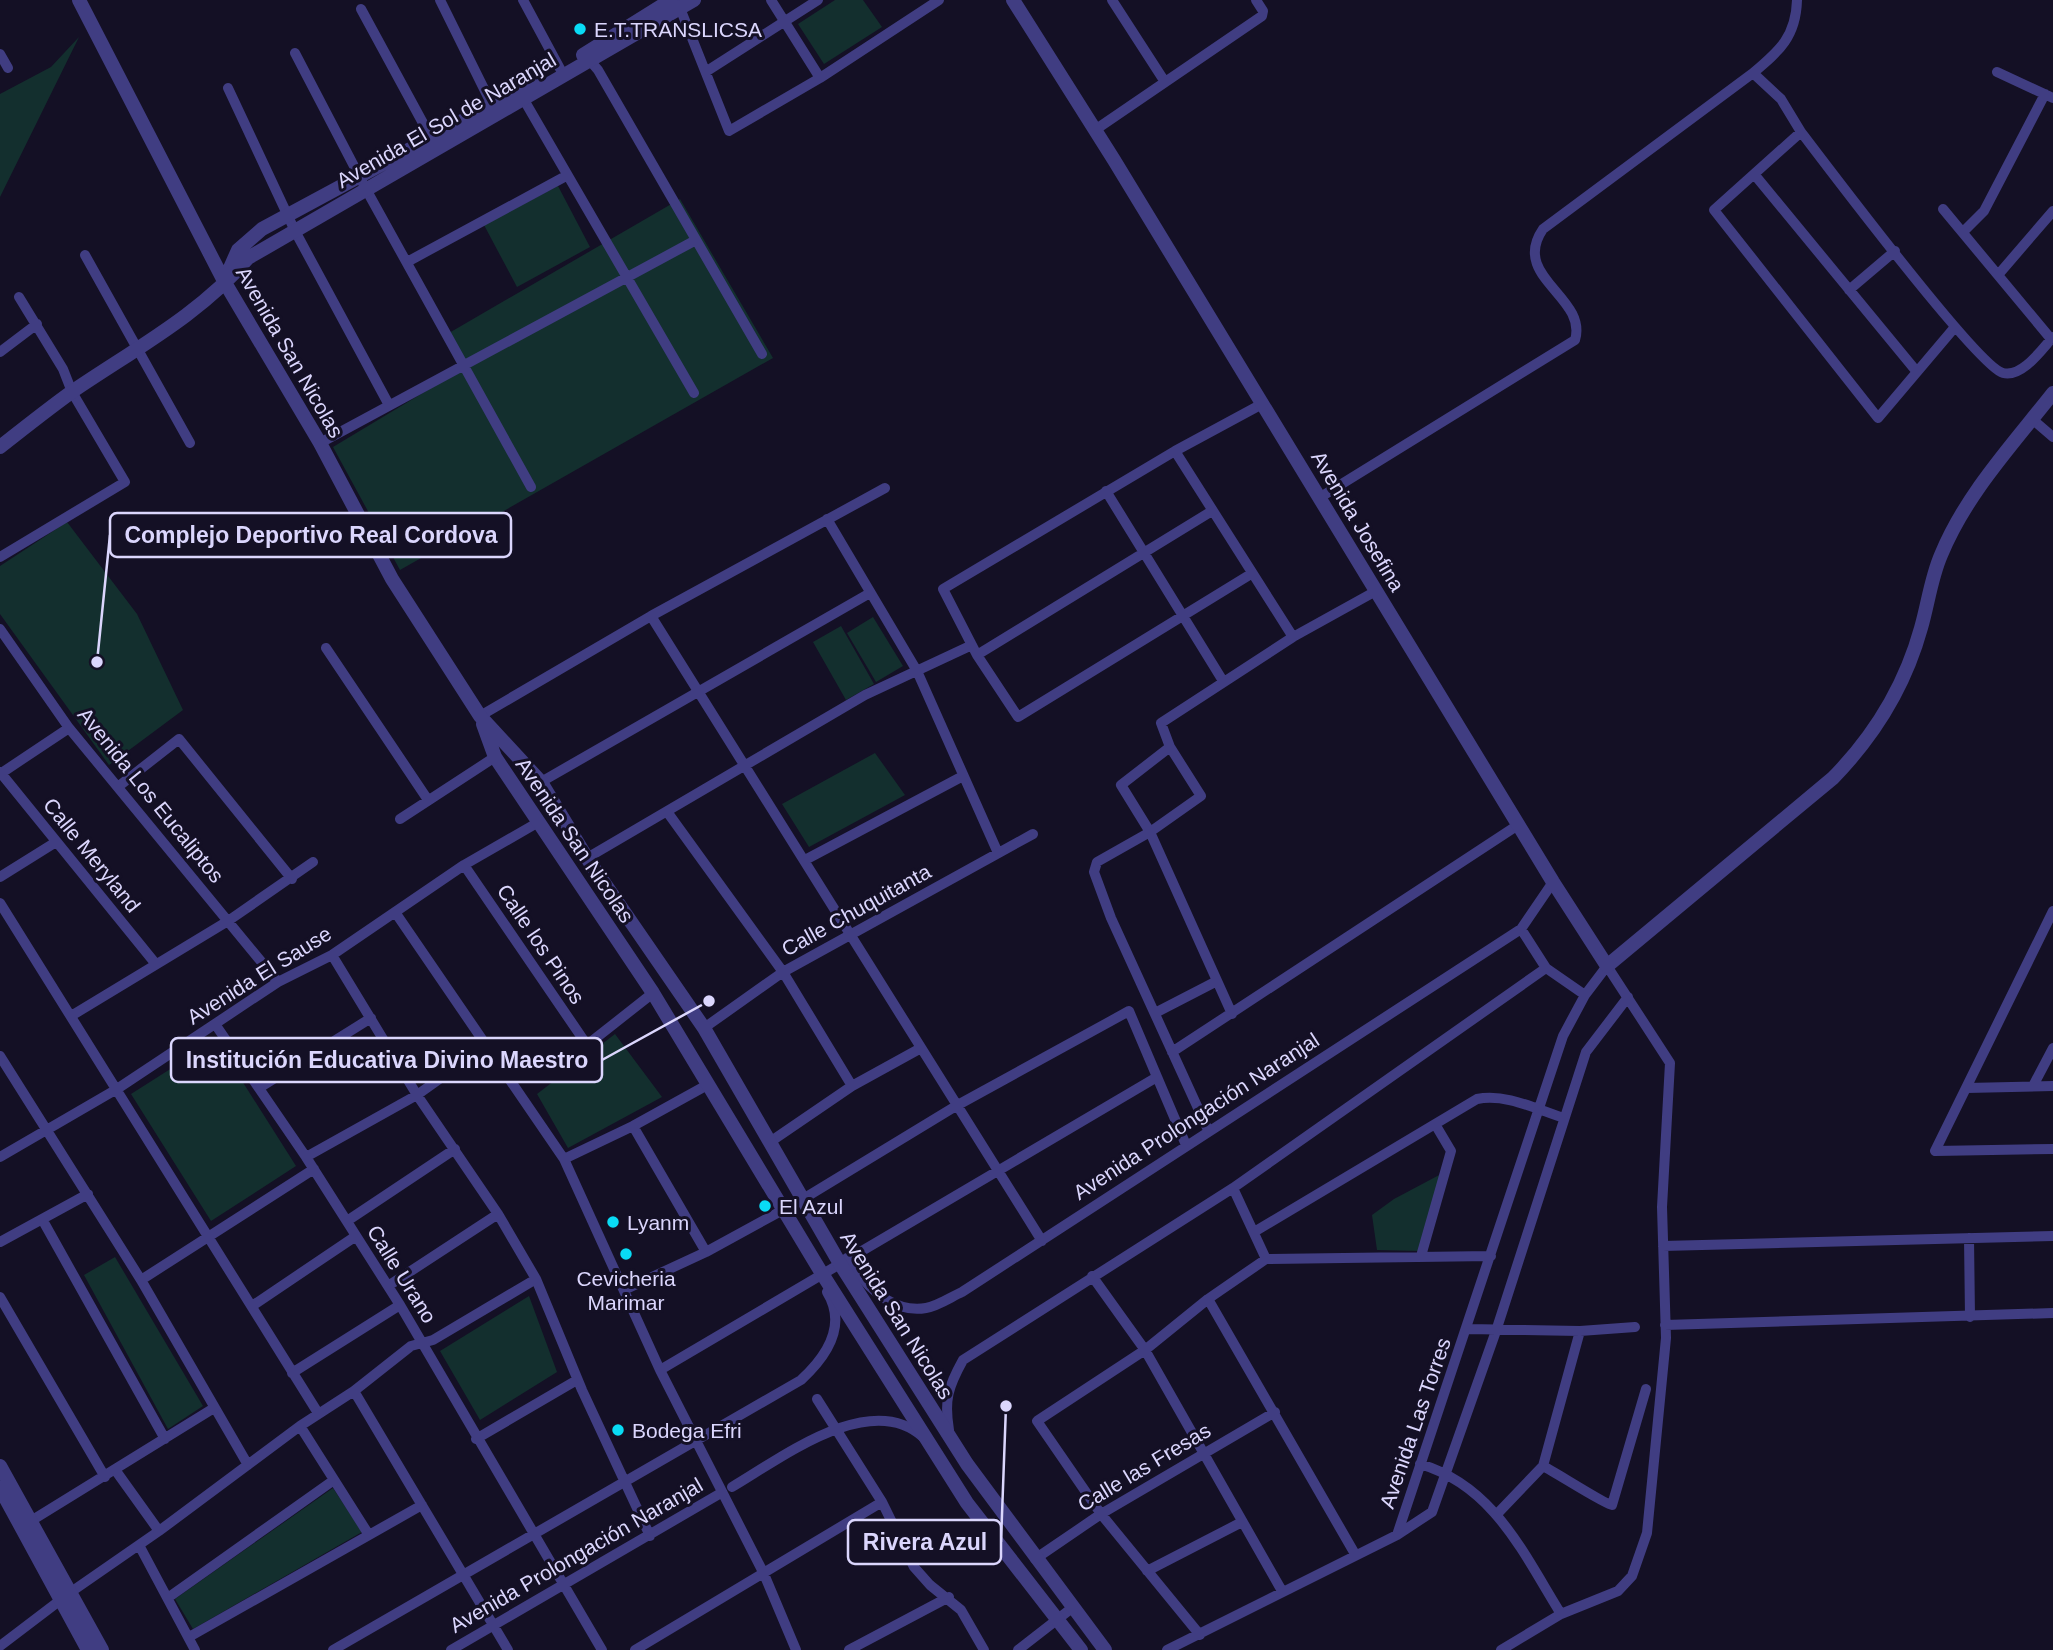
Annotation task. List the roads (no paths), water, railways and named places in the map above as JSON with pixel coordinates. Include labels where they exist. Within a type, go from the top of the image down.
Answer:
[{"type":"street","name":"Avenida San Nicolas","points":[[79,0],[224,281],[320,443],[392,579],[480,716],[541,782],[587,858],[704,1028],[803,1199],[843,1260],[950,1439],[1035,1559],[1105,1650]]},
{"type":"street","points":[[440,0],[492,105]]},
{"type":"street","name":"Avenida El Sol de Naranjal","points":[[0,447],[72,392],[139,349],[206,300],[248,258],[367,191],[676,3],[694,0]]},
{"type":"street","points":[[771,0],[820,78]]},
{"type":"street","points":[[707,71],[818,0]]},
{"type":"street","points":[[676,3],[707,71],[729,131],[820,78],[939,0]]},
{"type":"street","name":"Avenida Josefina","points":[[1013,0],[1553,882],[1670,1063],[1663,1246]]},
{"type":"street","points":[[1112,0],[1165,82]]},
{"type":"street","points":[[1094,130],[1262,16],[1263,11],[1256,0]]},
{"type":"street","points":[[1320,498],[1575,340],[1578,331],[1575,319],[1535,262],[1534,242],[1543,229],[1753,74],[1785,46],[1796,18],[1797,0]]},
{"type":"street","points":[[528,2],[562,72]]},
{"type":"street","points":[[361,9],[430,136]]},
{"type":"street","points":[[295,53],[367,191],[531,487]]},
{"type":"street","points":[[0,54],[8,68]]},
{"type":"street","points":[[587,58],[598,70],[762,354]]},
{"type":"street","points":[[1962,232],[1984,211],[2049,96],[1997,72]]},
{"type":"street","points":[[1753,74],[1781,99],[1801,132],[1955,327],[1991,368],[2004,374],[2022,368],[2052,338],[1943,209]]},
{"type":"street","points":[[228,88],[295,231],[389,405]]},
{"type":"street","name":"Avenida El Sol de Naranjal","points":[[224,281],[232,260],[247,241],[430,136],[492,105],[522,96]]},
{"type":"street","points":[[522,96],[694,393]]},
{"type":"street","points":[[1801,132],[1714,210],[1878,418],[1955,327]]},
{"type":"street","points":[[1754,174],[1917,372]]},
{"type":"street","points":[[407,262],[566,176]]},
{"type":"street","points":[[1998,275],[2053,211]]},
{"type":"street","points":[[320,443],[696,240]]},
{"type":"street","points":[[1849,289],[1895,251]]},
{"type":"street","points":[[85,255],[190,443]]},
{"type":"street","points":[[0,557],[125,482],[72,392],[63,369],[19,297]]},
{"type":"street","points":[[0,352],[37,324]]},
{"type":"street","points":[[1607,966],[1823,786],[1853,757],[1889,706],[1907,671],[1940,556],[1959,519],[1995,465],[2053,393]]},
{"type":"street","points":[[1251,573],[1018,717],[975,650],[943,589],[1106,491],[1262,404]]},
{"type":"street","points":[[2032,419],[2053,437]]},
{"type":"street","points":[[1175,451],[1293,637]]},
{"type":"street","points":[[480,716],[651,616],[885,488]]},
{"type":"street","points":[[1106,491],[1223,681]]},
{"type":"street","points":[[587,858],[668,813],[865,695],[917,671],[975,650],[1212,511]]},
{"type":"street","points":[[827,519],[917,671],[998,853]]},
{"type":"street","points":[[1208,1130],[1111,918],[1094,873],[1097,862],[1150,832],[1201,796],[1170,747],[1161,727],[1163,720],[1293,637],[1376,591]]},
{"type":"street","points":[[541,782],[870,593]]},
{"type":"street","points":[[651,616],[1042,1241]]},
{"type":"street","name":"Avenida Los Eucaliptos","points":[[0,629],[69,728],[278,982]]},
{"type":"street","points":[[326,648],[428,800]]},
{"type":"street","name":"Avenida San Nicolas","points":[[480,716],[495,757],[653,993],[819,1273],[967,1503],[1055,1621],[1081,1650]]},
{"type":"street","points":[[0,773],[69,728]]},
{"type":"street","points":[[119,786],[179,738],[292,879]]},
{"type":"street","points":[[1170,747],[1121,785],[1150,832],[1232,1014]]},
{"type":"street","points":[[400,819],[495,757]]},
{"type":"street","name":"Calle Meryland","points":[[0,773],[155,963]]},
{"type":"street","points":[[805,859],[963,776]]},
{"type":"street","points":[[668,813],[783,972],[852,1086]]},
{"type":"street","name":"Avenida El Sause","points":[[0,1157],[117,1089],[278,982],[332,955],[464,865],[537,823]]},
{"type":"street","points":[[1172,1052],[1518,825]]},
{"type":"street","name":"Calle Chuquitanta","points":[[704,1028],[783,972],[1033,834]]},
{"type":"street","points":[[0,877],[56,842]]},
{"type":"street","points":[[71,1016],[228,921],[313,862]]},
{"type":"street","name":"Calle los Pinos","points":[[464,865],[587,1045],[653,993]]},
{"type":"street","name":"Avenida Prolongación Naranjal","points":[[843,1260],[866,1284],[889,1301],[907,1307],[927,1308],[962,1292],[1186,1144],[1521,929],[1553,882]]},
{"type":"street","points":[[0,903],[318,1413]]},
{"type":"street","points":[[2053,911],[1935,1151],[2053,1149]]},
{"type":"street","points":[[395,912],[564,1159],[660,1370],[764,1574],[796,1650]]},
{"type":"street","points":[[1521,929],[1546,968],[1585,995]]},
{"type":"street","points":[[332,955],[417,1095],[498,1214],[537,1279],[577,1380],[650,1536]]},
{"type":"street","name":"Avenida Las Torres","points":[[1397,1535],[1563,1036],[1585,995],[1607,966]]},
{"type":"street","points":[[950,1439],[945,1410],[948,1385],[962,1360],[1233,1188],[1546,968]]},
{"type":"street","points":[[1155,1013],[1217,981]]},
{"type":"street","name":"Avenida Las Torres","points":[[1397,1535],[1432,1512],[1496,1331],[1586,1052],[1628,997]]},
{"type":"street","points":[[624,1290],[706,1252],[784,1210],[956,1106],[1129,1011],[1186,1144]]},
{"type":"street","points":[[259,1088],[371,1018]]},
{"type":"street","name":"Calle Urano","points":[[215,1024],[314,1169],[400,1304],[475,1439],[602,1650]]},
{"type":"street","points":[[306,1157],[417,1095],[487,1045]]},
{"type":"street","points":[[770,1142],[852,1086],[921,1048]]},
{"type":"street","points":[[2033,1086],[2053,1048]]},
{"type":"street","points":[[0,1056],[141,1280],[248,1465]]},
{"type":"street","points":[[0,1079],[11,1073]]},
{"type":"street","points":[[660,1370],[819,1273],[998,1172],[1157,1077]]},
{"type":"street","points":[[564,1159],[633,1126],[709,1084]]},
{"type":"street","points":[[1967,1088],[2053,1086]]},
{"type":"street","points":[[1254,1232],[1477,1100],[1491,1096],[1564,1118]]},
{"type":"street","points":[[1422,1256],[1451,1151],[1435,1124]]},
{"type":"street","points":[[633,1126],[706,1252]]},
{"type":"street","points":[[347,1221],[455,1149]]},
{"type":"street","points":[[141,1280],[314,1169]]},
{"type":"street","points":[[1233,1188],[1266,1259]]},
{"type":"street","points":[[0,1242],[88,1194]]},
{"type":"street","points":[[388,1286],[498,1214]]},
{"type":"street","points":[[43,1219],[165,1438]]},
{"type":"street","points":[[252,1306],[356,1236]]},
{"type":"street","points":[[1501,1650],[1561,1615],[1618,1591],[1632,1576],[1644,1548],[1665,1325],[1663,1246],[2053,1236]]},
{"type":"street","points":[[1969,1238],[1970,1317]]},
{"type":"street","points":[[1200,1635],[1101,1514],[1037,1421],[1144,1350],[1208,1299],[1266,1259],[1491,1256]]},
{"type":"street","points":[[333,1650],[778,1396],[820,1362],[831,1345],[835,1320],[832,1301],[819,1273]]},
{"type":"street","points":[[1093,1276],[1144,1350],[1282,1591]]},
{"type":"street","points":[[0,1646],[66,1595],[159,1531],[318,1413],[354,1391],[411,1346],[422,1343],[537,1279]]},
{"type":"street","points":[[0,1297],[104,1477]]},
{"type":"street","points":[[1208,1299],[1355,1554]]},
{"type":"street","points":[[292,1373],[400,1304]]},
{"type":"street","points":[[1665,1325],[2053,1313]]},
{"type":"street","points":[[1467,1329],[1580,1331],[1634,1327]]},
{"type":"street","points":[[1498,1513],[1543,1466],[1580,1331]]},
{"type":"street","points":[[475,1439],[577,1380]]},
{"type":"street","points":[[1543,1466],[1576,1482],[1605,1505],[1612,1505],[1646,1390]]},
{"type":"street","points":[[354,1391],[508,1650]]},
{"type":"street","points":[[817,1399],[882,1502],[914,1567],[930,1585],[949,1597],[961,1610],[984,1650]]},
{"type":"street","points":[[26,1525],[117,1471],[214,1408]]},
{"type":"street","name":"Calle las Fresas","points":[[1035,1559],[1101,1514],[1275,1412]]},
{"type":"street","name":"Avenida Prolongación Naranjal","points":[[733,1487],[835,1427],[886,1422],[910,1427],[929,1443]]},
{"type":"street","points":[[300,1426],[369,1535]]},
{"type":"street","points":[[1420,1464],[1448,1472],[1498,1513],[1561,1615]]},
{"type":"street","points":[[0,1466],[26,1525]]},
{"type":"street","points":[[117,1471],[159,1531]]},
{"type":"street","points":[[169,1597],[334,1480]]},
{"type":"street","points":[[0,1488],[26,1525],[66,1595],[102,1650]]},
{"type":"street","name":"Avenida Prolongación Naranjal","points":[[451,1650],[564,1587],[721,1493]]},
{"type":"street","points":[[635,1650],[882,1502]]},
{"type":"street","points":[[189,1637],[422,1504]]},
{"type":"street","points":[[1147,1571],[1242,1522]]},
{"type":"street","points":[[1167,1650],[1397,1535]]},
{"type":"street","points":[[139,1545],[195,1650]]},
{"type":"street","points":[[66,1595],[88,1650]]},
{"type":"street","points":[[849,1650],[949,1597]]},
{"type":"street","points":[[1018,1650],[1072,1608]]},
{"type":"place","name":"E.T.TRANSLICSA","points":[[580,29]]},
{"type":"place","name":"Complejo Deportivo Real Cordova","points":[[97,662]]},
{"type":"place","name":"Institución Educativa Divino Maestro","points":[[709,1001]]},
{"type":"place","name":"El Azul","points":[[765,1206]]},
{"type":"place","name":"Lyanm","points":[[613,1222]]},
{"type":"place","name":"Cevicheria Marimar","points":[[626,1254]]},
{"type":"place","name":"Rivera Azul","points":[[1006,1406]]},
{"type":"place","name":"Bodega Efri","points":[[618,1430]]}]
